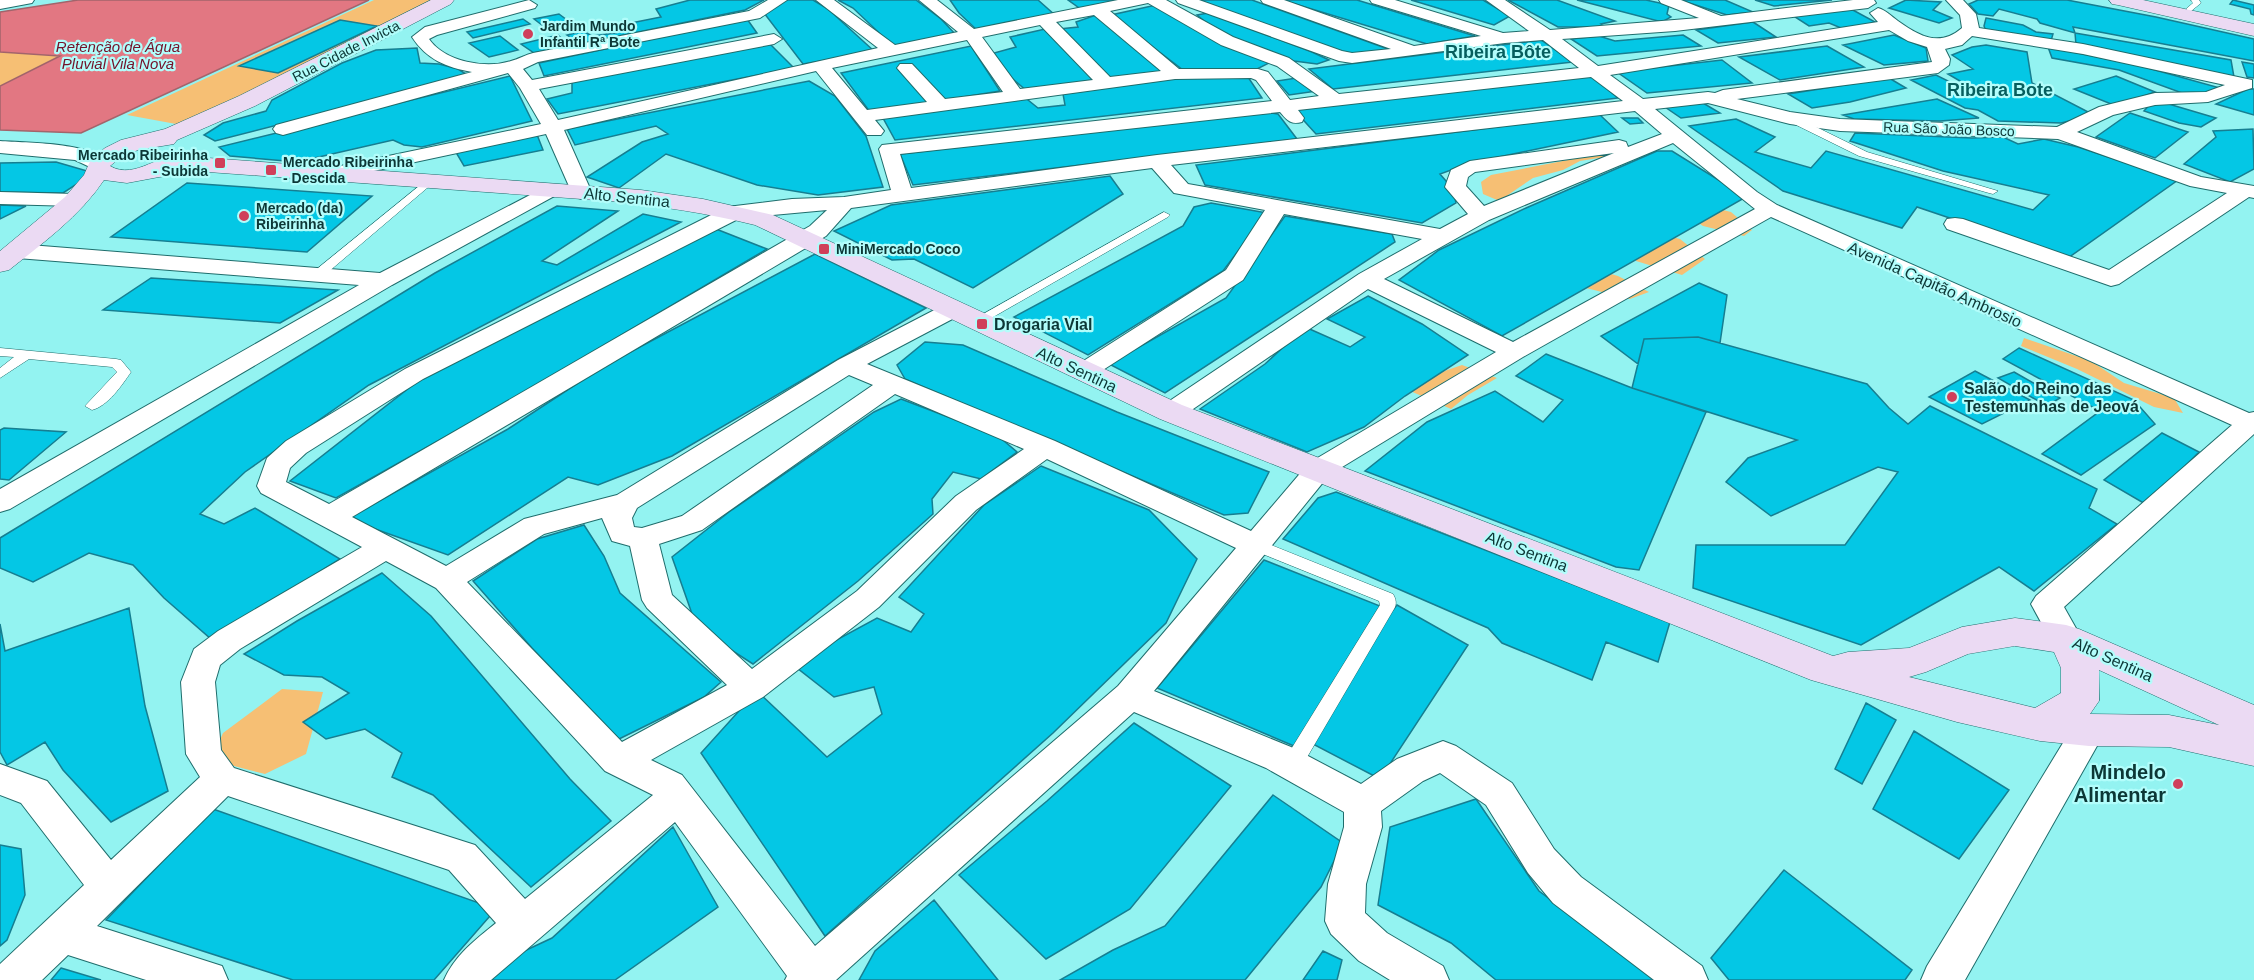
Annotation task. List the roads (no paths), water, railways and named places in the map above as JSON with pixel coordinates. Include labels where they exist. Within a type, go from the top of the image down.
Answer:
[{"type":"main road","name":"Rua Cidade Invicta","points":[[135,144],[172,134],[247,101],[445,0]]},
{"type":"main road","points":[[2118,0],[2254,30]]},
{"type":"main road","points":[[2148,0],[2193,4],[2254,22]]},
{"type":"main road","name":"Rua Cidade Invicta","points":[[56,219],[182,159],[192,135],[247,101]]},
{"type":"main road","name":"Alto Sentina","points":[[135,144],[171,139],[213,163],[271,170]]},
{"type":"main road","points":[[8,257],[56,219],[75,200],[105,158],[135,144]]},
{"type":"main road","name":"Alto Sentina","points":[[99,166],[104,173],[114,176],[208,165],[551,190],[657,200],[735,212],[764,220],[1171,412],[1825,669],[1977,711],[2040,725],[2089,730],[2169,731],[2254,749]]},
{"type":"main road","name":"Alto Sentina","points":[[1825,669],[1913,662],[1962,641],[2015,632],[2066,639],[2254,723]]},
{"type":"main road","points":[[2040,725],[2079,701],[2083,679],[2078,658],[2066,639]]},
{"type":"main road","points":[[1962,641],[1946,667],[1952,690],[1977,711]]},
{"type":"street","points":[[0,4],[26,0]]},
{"type":"street","points":[[283,129],[512,67],[533,58],[754,15],[779,0]]},
{"type":"street","points":[[824,0],[891,51]]},
{"type":"street","points":[[927,0],[972,35],[1015,96]]},
{"type":"street","points":[[1055,0],[1076,15]]},
{"type":"street","points":[[331,174],[553,127],[812,67],[1142,0]]},
{"type":"street","points":[[1154,0],[1227,41],[1283,62],[1297,70],[1335,100]]},
{"type":"street","points":[[1184,0],[1339,56],[1352,58],[1505,38],[1549,37],[1720,21],[1864,1],[1890,26],[1934,45],[1954,42],[1971,29],[1968,14],[1954,0]]},
{"type":"street","points":[[1269,0],[1416,51]]},
{"type":"street","points":[[1378,0],[1505,38]]},
{"type":"street","name":"Avenida Capitão Ambrosio","points":[[1494,0],[1549,37],[1638,105],[1668,138],[1770,209],[2253,423]]},
{"type":"street","points":[[1667,0],[1720,21]]},
{"type":"street","points":[[1740,0],[1776,14]]},
{"type":"street","points":[[529,2],[431,31],[420,37],[423,44],[439,57],[454,64],[512,67],[528,86],[553,127],[582,193]]},
{"type":"street","points":[[1098,10],[1175,74]]},
{"type":"street","points":[[754,15],[774,39],[812,67],[861,116],[889,149],[903,195]]},
{"type":"street","points":[[1045,21],[1107,84]]},
{"type":"street","points":[[889,149],[1593,72],[1890,26]]},
{"type":"street","points":[[1969,31],[2083,49],[2249,84]]},
{"type":"street","points":[[528,86],[774,39]]},
{"type":"street","points":[[1708,97],[1932,69],[1940,64],[1941,58],[1934,45]]},
{"type":"street","points":[[906,68],[940,105]]},
{"type":"street","points":[[861,116],[1175,74],[1252,73],[1262,76],[1297,70]]},
{"type":"street","points":[[1262,76],[1316,142]]},
{"type":"street","points":[[2060,133],[2106,111],[2155,99],[2208,97],[2249,84]]},
{"type":"street","name":"Rua São João Bosco","points":[[328,518],[271,486],[277,464],[296,447],[414,374],[735,212],[792,205],[844,203],[1157,161],[1708,97],[1790,118],[1840,126],[2060,133],[2197,182],[2249,191]]},
{"type":"street","points":[[1171,412],[1368,279],[1481,215],[1668,138]]},
{"type":"street","points":[[1481,215],[1455,187],[1458,174],[1470,166],[1668,138]]},
{"type":"street","points":[[63,152],[135,144]]},
{"type":"street","points":[[0,147],[63,152],[91,158],[99,166]]},
{"type":"street","points":[[1157,161],[1181,189],[1443,236]]},
{"type":"street","points":[[0,502],[384,280],[551,190]]},
{"type":"street","points":[[1955,224],[2111,279],[2249,191]]},
{"type":"street","points":[[0,198],[75,200]]},
{"type":"street","points":[[328,518],[804,239],[830,221],[844,203]]},
{"type":"street","points":[[1083,372],[1235,275],[1278,206]]},
{"type":"street","points":[[328,518],[447,580],[618,761],[669,786],[809,977],[1130,696],[1319,469],[1514,352],[1770,209]]},
{"type":"street","points":[[8,257],[384,280]]},
{"type":"street","points":[[1368,279],[1514,352]]},
{"type":"street","points":[[447,580],[534,526],[626,502],[847,365],[965,316]]},
{"type":"street","points":[[847,365],[1045,447],[1256,545]]},
{"type":"street","points":[[626,502],[617,518],[622,534],[643,539],[692,523],[891,385]]},
{"type":"street","points":[[2066,639],[2047,604],[2253,423]]},
{"type":"street","points":[[618,761],[751,688],[868,599],[966,503],[1045,447]]},
{"type":"street","points":[[643,539],[658,600],[751,688]]},
{"type":"street","points":[[384,548],[229,640],[206,658],[198,682],[204,754],[222,779],[462,857],[523,925]]},
{"type":"street","points":[[1130,696],[1292,765],[1341,790],[1362,804]]},
{"type":"street","points":[[1942,980],[2089,730]]},
{"type":"street","points":[[1362,804],[1410,770],[1443,756],[1499,794],[1541,861],[1567,890],[1687,980]]},
{"type":"street","points":[[0,779],[34,792],[110,888]]},
{"type":"street","points":[[13,980],[222,779]]},
{"type":"street","points":[[465,980],[478,964],[523,925],[678,797]]},
{"type":"street","points":[[1362,804],[1363,827],[1347,884],[1346,921],[1373,946],[1428,980]]},
{"type":"street","points":[[62,934],[207,980]]},
{"type":"lane","points":[[1790,118],[1863,154],[1993,191]]},
{"type":"lane","points":[[316,276],[429,181]]},
{"type":"lane","points":[[965,316],[1164,215]]},
{"type":"lane","points":[[0,352],[116,363],[124,372],[114,387],[92,406]]},
{"type":"lane","points":[[0,374],[25,354]]},
{"type":"lane","points":[[1256,545],[1387,598],[1388,605],[1292,765]]},
{"type":"water","name":"Retenção de Água Pluvial Vila Nova","points":[[78,0],[369,0],[81,133],[0,130],[0,86],[60,56],[0,52],[0,12]]},
{"type":"place","name":"Jardim Mundo Infantil Rª Bote","points":[[528,34]]},
{"type":"place","name":"Mercado Ribeirinha - Subida","points":[[220,163]]},
{"type":"place","name":"Mercado Ribeirinha - Descida","points":[[271,170]]},
{"type":"place","name":"Mercado (da) Ribeirinha","points":[[244,216]]},
{"type":"place","name":"MiniMercado Coco","points":[[824,249]]},
{"type":"place","name":"Drogaria Vial","points":[[982,324]]},
{"type":"place","name":"Salão do Reino das Testemunhas de Jeová","points":[[1952,397]]},
{"type":"place","name":"Mindelo Alimentar","points":[[2178,784]]},
{"type":"district","name":"Ribeira Bôte","points":[[1498,52]]},
{"type":"district","name":"Ribeira Bote","points":[[2000,90]]}]
